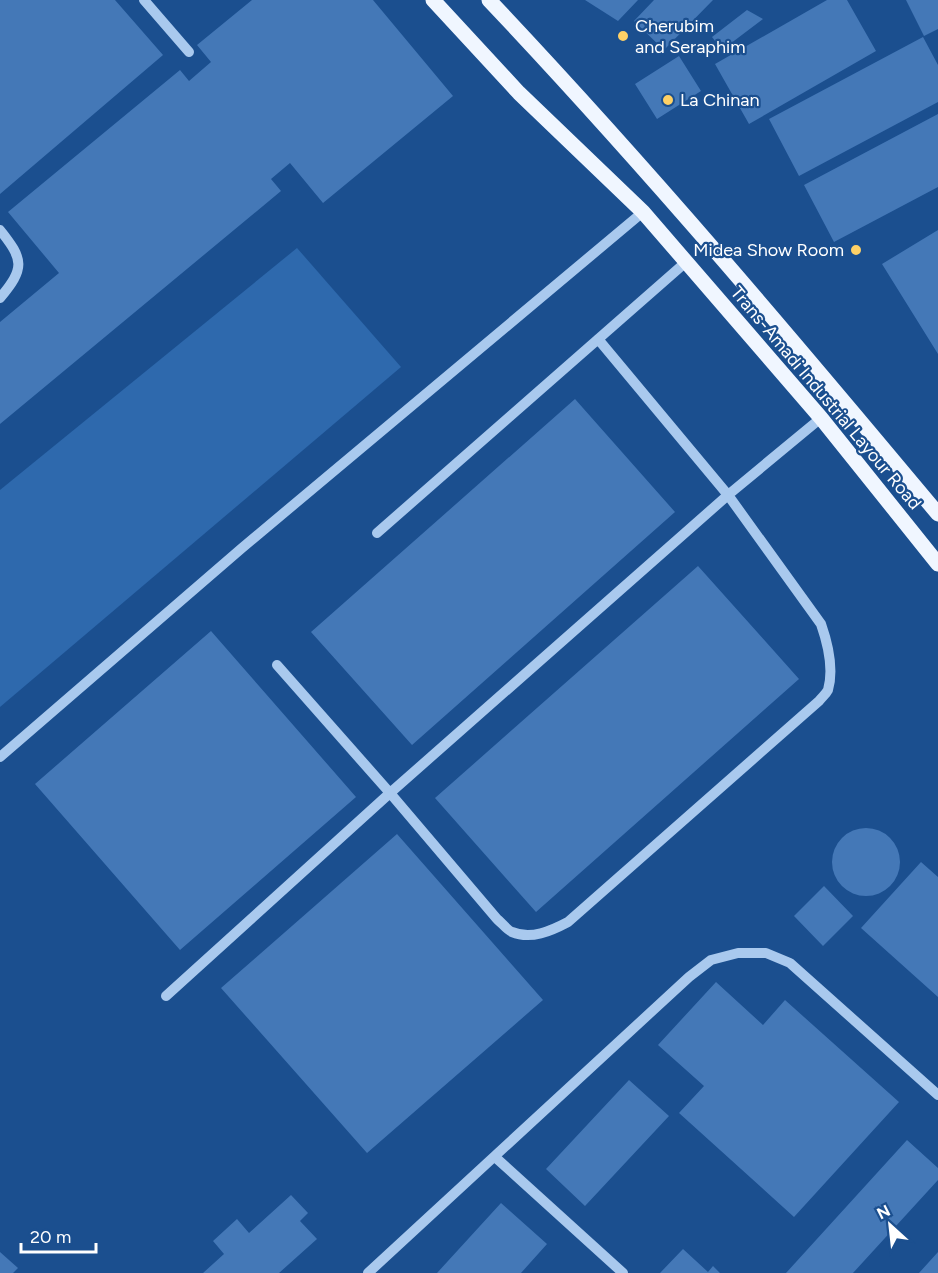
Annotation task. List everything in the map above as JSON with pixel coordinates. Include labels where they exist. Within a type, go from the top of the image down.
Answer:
[{"type":"main road","name":"Trans-Amadi Industrial Layour Road","points":[[433,0],[519,93],[643,212],[821,418],[938,564]]},
{"type":"main road","name":"Trans-Amadi Industrial Layour Road","points":[[489,0],[650,175],[938,514]]},
{"type":"street","points":[[144,0],[189,52]]},
{"type":"street","points":[[0,757],[242,548],[643,212]]},
{"type":"street","points":[[0,230],[13,247],[19,262],[14,281],[0,298]]},
{"type":"street","points":[[377,533],[686,262]]},
{"type":"street","points":[[277,665],[497,919],[512,932],[531,935],[550,931],[568,922],[819,701],[827,691],[830,668],[827,641],[821,624],[728,495],[598,339]]},
{"type":"street","points":[[166,996],[390,793],[728,495],[821,418]]},
{"type":"street","points":[[368,1273],[689,977],[711,960],[738,953],[766,953],[790,963],[938,1095]]},
{"type":"street","points":[[495,1157],[623,1273]]},
{"type":"shaded area","points":[[297,248],[401,367],[0,707],[0,490]]},
{"type":"building","points":[[0,0],[115,0],[163,55],[0,194]]},
{"type":"building","points":[[252,0],[373,0],[453,96],[323,203],[290,163],[271,179],[281,191],[0,424],[0,322],[59,273],[8,212],[180,70],[189,81],[211,62],[197,45]]},
{"type":"building","points":[[585,0],[638,0],[618,21]]},
{"type":"building","points":[[654,0],[713,0],[664,50],[634,21]]},
{"type":"building","points":[[827,0],[847,0],[876,51],[749,124],[715,64]]},
{"type":"building","points":[[906,0],[938,0],[938,29],[924,36]]},
{"type":"building","points":[[747,10],[763,19],[722,50],[712,37]]},
{"type":"building","points":[[923,37],[938,65],[938,102],[799,176],[769,119]]},
{"type":"building","points":[[679,56],[701,91],[657,119],[635,84]]},
{"type":"building","points":[[938,114],[938,187],[834,242],[804,185]]},
{"type":"building","points":[[938,230],[938,354],[882,264]]},
{"type":"building","points":[[575,399],[675,512],[412,745],[311,632]]},
{"type":"building","points":[[698,566],[799,679],[536,912],[435,798]]},
{"type":"building","points":[[211,631],[356,797],[180,950],[35,784]]},
{"type":"building","points":[[873,828],[885,834],[894,843],[900,855],[898,875],[890,886],[873,896],[859,896],[842,886],[834,875],[832,855],[842,838],[853,830]]},
{"type":"building","points":[[397,834],[543,1000],[367,1153],[221,988]]},
{"type":"building","points":[[921,862],[938,877],[938,997],[861,928]]},
{"type":"building","points":[[824,886],[853,916],[823,946],[794,916]]},
{"type":"building","points":[[716,982],[763,1025],[785,1000],[899,1102],[794,1217],[679,1113],[704,1086],[658,1045]]},
{"type":"building","points":[[629,1080],[669,1116],[585,1206],[546,1169]]},
{"type":"building","points":[[907,1140],[938,1168],[938,1180],[853,1273],[786,1273]]},
{"type":"building","points":[[291,1195],[308,1213],[300,1221],[317,1239],[279,1273],[203,1273],[224,1254],[213,1241],[237,1219],[249,1233]]},
{"type":"building","points":[[501,1203],[547,1244],[521,1273],[437,1273]]},
{"type":"building","points":[[683,1249],[708,1272],[713,1266],[720,1273],[660,1273]]},
{"type":"building","points":[[0,1252],[18,1268],[13,1273],[0,1273]]},
{"type":"building","points":[[938,1252],[938,1273],[919,1273]]},
{"type":"place","name":"Cherubim and Seraphim","points":[[623,36]]},
{"type":"place","name":"La Chinan","points":[[668,100]]},
{"type":"place","name":"Midea Show Room","points":[[856,250]]}]
